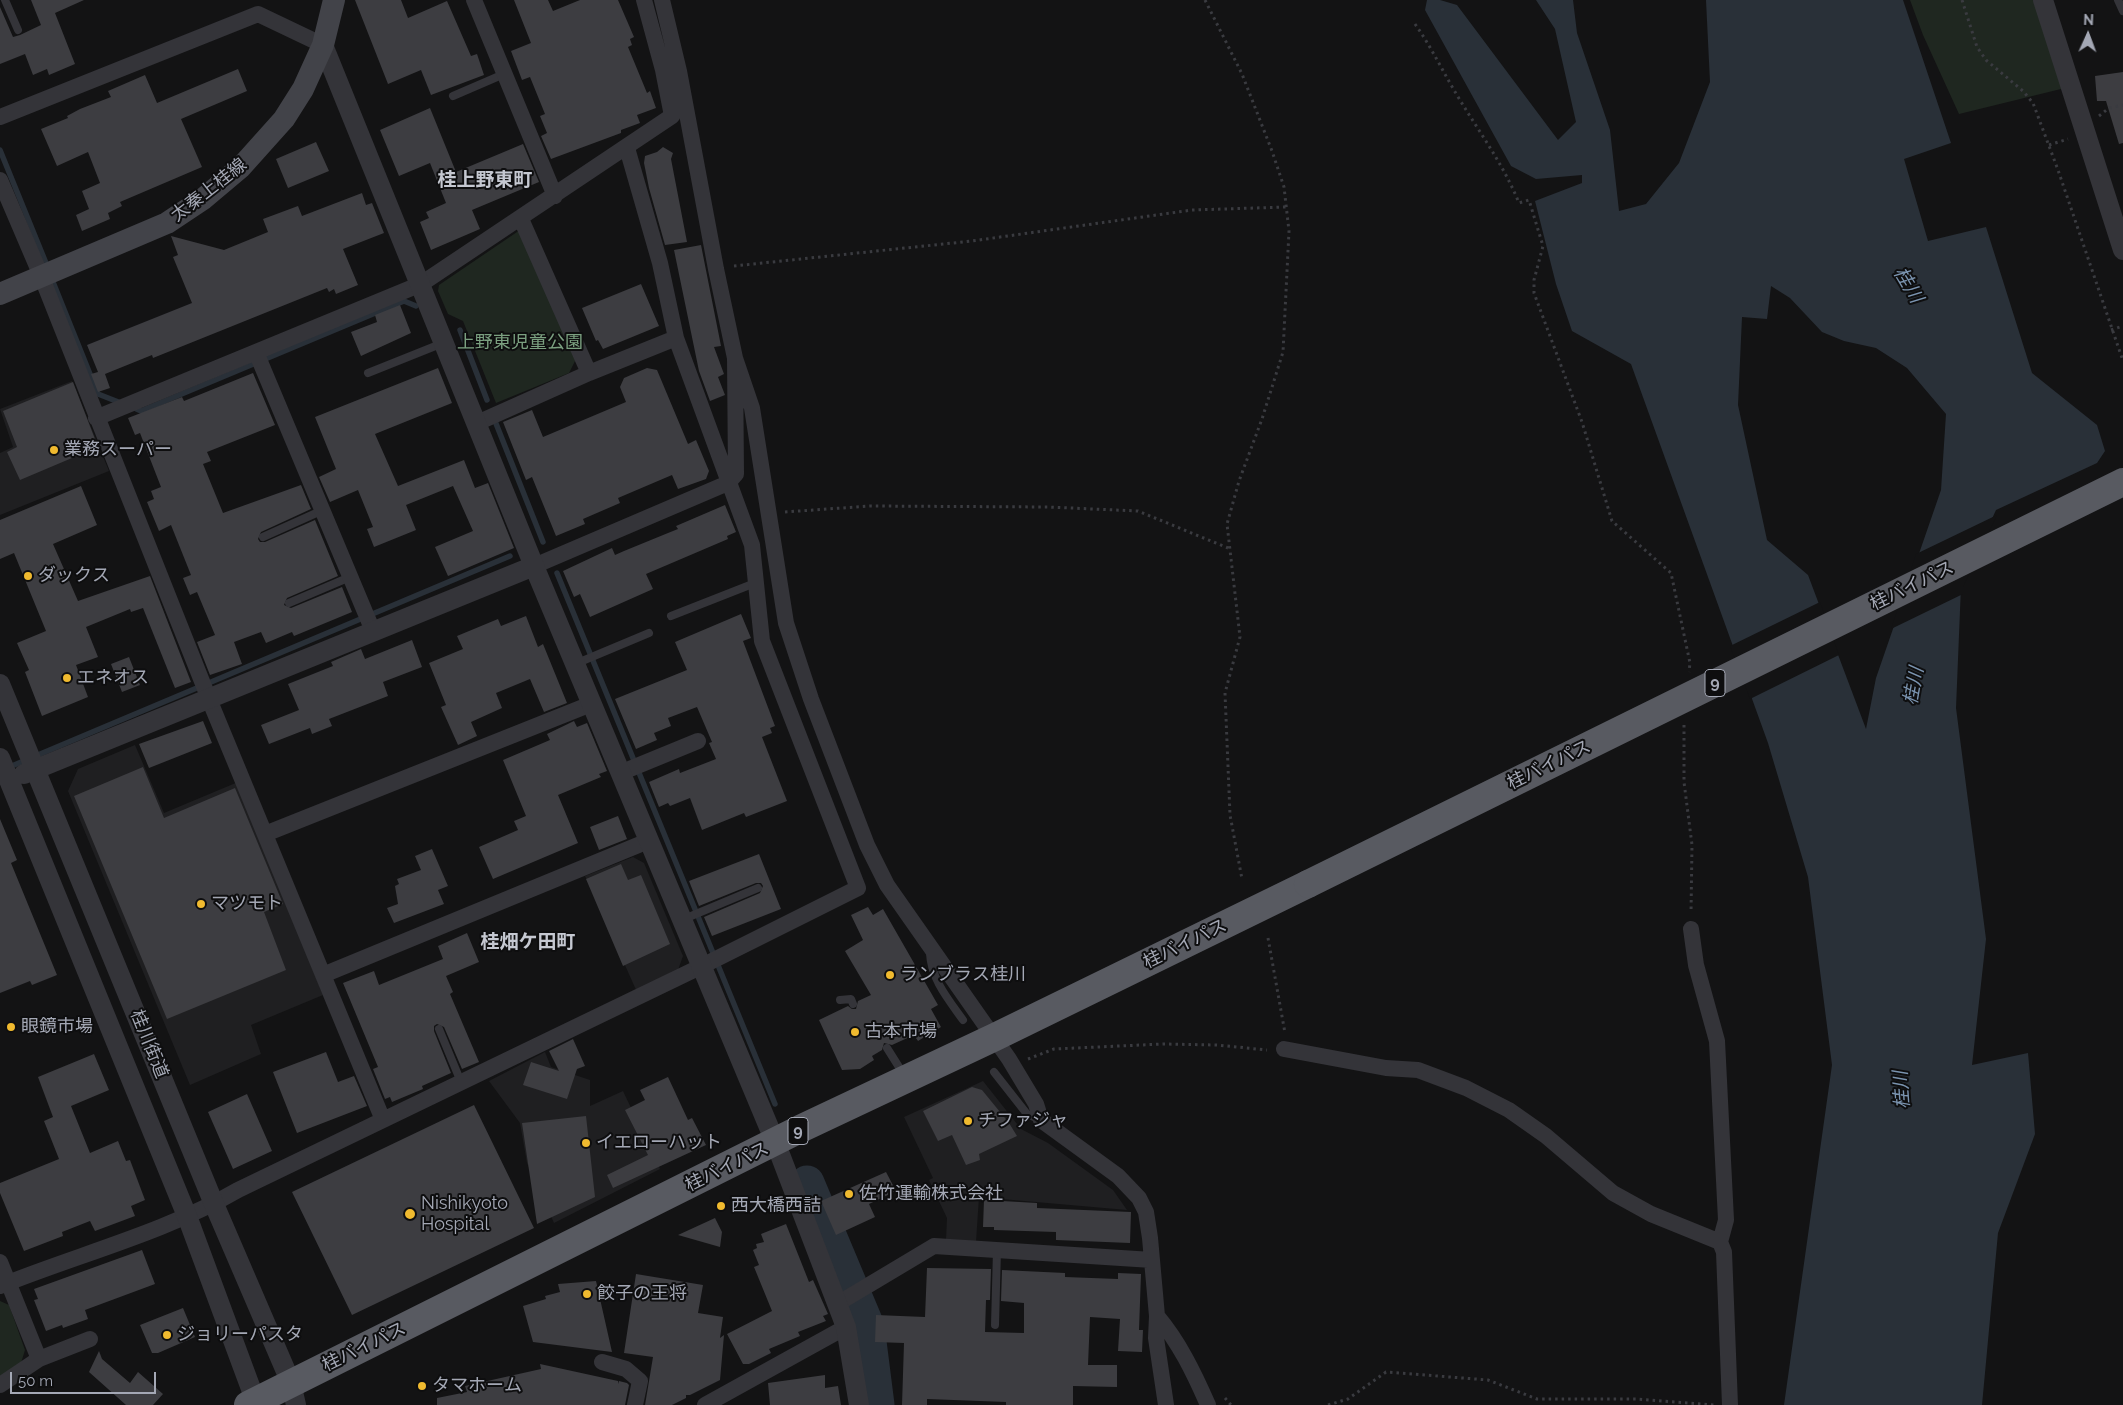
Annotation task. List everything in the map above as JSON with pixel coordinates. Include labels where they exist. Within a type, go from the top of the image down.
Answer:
[{"type":"highway","name":"桂バイパス","points":[[253,1403],[294,1394],[776,1144],[800,1129],[994,1038],[2123,482]]},
{"type":"main road","name":"太秦上桂線","points":[[0,294],[148,232],[203,199],[241,167],[284,119],[303,89],[324,45],[334,0]]},
{"type":"street","points":[[474,0],[555,196]]},
{"type":"street","points":[[96,418],[421,284],[521,219],[672,116],[663,70],[644,0]]},
{"type":"street","points":[[662,0],[679,72],[716,269],[735,358],[752,408],[786,623],[811,699],[867,845],[887,885],[994,1038],[1036,1104],[1041,1120],[1118,1176],[1139,1198],[1146,1212],[1157,1316],[1156,1338],[1166,1405]]},
{"type":"street","points":[[2043,0],[2123,250]]},
{"type":"street","points":[[0,117],[258,14],[324,45],[534,566],[586,659],[591,704],[631,768],[648,841],[700,967],[776,1144],[848,1297],[846,1327],[859,1405]]},
{"type":"street","points":[[4,1284],[187,1216],[214,1204],[858,888],[762,641],[752,545],[676,338],[660,263],[627,148]]},
{"type":"street","points":[[0,180],[42,278],[96,418],[383,1120]]},
{"type":"street","points":[[521,219],[589,373]]},
{"type":"street","points":[[477,423],[589,373],[676,338]]},
{"type":"street","points":[[256,352],[373,631]]},
{"type":"street","points":[[5,784],[35,768],[210,699],[534,566],[728,483],[736,474],[735,358]]},
{"type":"street","name":"桂川街道","points":[[0,684],[294,1394]]},
{"type":"street","points":[[265,834],[591,704]]},
{"type":"street","points":[[631,768],[698,741]]},
{"type":"street","name":"桂川街道","points":[[0,758],[5,784],[187,1216],[253,1403]]},
{"type":"street","points":[[323,975],[648,841]]},
{"type":"street","points":[[1691,929],[1696,965],[1717,1040],[1726,1220],[1720,1242],[1724,1252],[1730,1405]]},
{"type":"street","points":[[1284,1048],[1386,1068],[1418,1070],[1466,1088],[1509,1110],[1538,1131],[1612,1193],[1652,1214],[1720,1242]]},
{"type":"street","points":[[848,1297],[934,1246],[1152,1260]]},
{"type":"street","points":[[0,1262],[4,1284],[39,1359]]},
{"type":"street","points":[[1157,1316],[1168,1329],[1194,1372],[1208,1405]]},
{"type":"street","points":[[705,1405],[846,1327]]},
{"type":"street","points":[[0,1385],[39,1359],[90,1340]]},
{"type":"street","points":[[602,1362],[626,1369],[640,1381],[635,1405]]},
{"type":"lane","points":[[5,0],[18,30]]},
{"type":"lane","points":[[2118,0],[2123,11]]},
{"type":"lane","points":[[453,96],[504,74]]},
{"type":"lane","points":[[368,373],[444,342]]},
{"type":"lane","points":[[263,536],[323,510]]},
{"type":"lane","points":[[290,603],[350,577]]},
{"type":"lane","points":[[671,616],[755,583]]},
{"type":"lane","points":[[586,659],[649,633]]},
{"type":"lane","points":[[681,921],[758,888]]},
{"type":"lane","points":[[930,946],[930,967],[940,987],[963,1020]]},
{"type":"lane","points":[[840,1000],[850,999],[853,1004]]},
{"type":"lane","points":[[439,1029],[461,1082]]},
{"type":"lane","points":[[887,1048],[906,1079]]},
{"type":"lane","points":[[994,1072],[1027,1114],[1041,1120]]},
{"type":"lane","points":[[995,1325],[997,1250]]},
{"type":"path","points":[[1205,0],[1242,74],[1269,142],[1284,187],[1290,231],[1283,352],[1262,419],[1239,481],[1227,524],[1228,548],[1240,637],[1225,693],[1230,815],[1242,879]]},
{"type":"path","points":[[1962,0],[1977,47],[1986,60],[2023,91],[2033,103],[2051,144],[2111,330],[2123,361]]},
{"type":"path","points":[[1416,24],[1432,48],[1453,89],[1507,174],[1519,203],[1529,200],[1543,246],[1534,280],[1534,292],[1582,422],[1612,521],[1671,573],[1690,663],[1689,673]]},
{"type":"path","points":[[2103,115],[2109,108],[2123,105]]},
{"type":"path","points":[[716,269],[762,262],[972,241],[1192,210],[1286,207]]},
{"type":"path","points":[[2111,330],[2123,326]]},
{"type":"path","points":[[766,504],[786,512],[870,506],[1048,507],[1138,511],[1228,548]]},
{"type":"path","points":[[1684,721],[1684,782],[1692,845],[1691,929]]},
{"type":"path","points":[[1023,1062],[1054,1049],[1191,1044],[1278,1051],[1284,1048],[1286,1043],[1268,938]]},
{"type":"path","points":[[1328,1405],[1348,1399],[1386,1372],[1488,1380],[1538,1398],[1637,1399],[1715,1405]]},
{"type":"shaded area","name":"業務スーパー","points":[[72,381],[109,471],[0,515],[0,453],[13,447],[0,409]]},
{"type":"shaded area","name":"マツモト","points":[[135,745],[164,813],[238,782],[323,995],[251,1025],[261,1054],[190,1085],[68,791],[78,769]]},
{"type":"shaded area","points":[[633,857],[644,863],[683,956],[678,970],[637,992],[585,876]]},
{"type":"shaded area","name":"イエローハット","points":[[545,1052],[551,1067],[590,1080],[590,1106],[623,1091],[660,1169],[554,1223],[527,1163],[520,1123],[489,1081]]},
{"type":"shaded area","points":[[983,1081],[1021,1129],[1048,1143],[1113,1190],[1127,1210],[979,1197],[976,1242],[946,1240],[947,1218],[929,1180],[933,1178],[904,1117]]},
{"type":"green space","points":[[1910,0],[2037,0],[2065,88],[1959,114],[1923,35]]},
{"type":"green space","name":"上野東児童公園","points":[[520,230],[576,359],[569,373],[496,403],[463,321],[448,314],[438,291],[439,285]]},
{"type":"green space","points":[[0,1301],[9,1305],[25,1350],[21,1363],[0,1377]]},
{"type":"water","name":"桂川","points":[[1427,0],[1440,0],[1457,5],[1558,140],[1576,122],[1555,29],[1536,0],[1573,0],[1577,33],[1610,130],[1619,211],[1646,204],[1679,163],[1710,82],[1706,0],[1903,0],[1951,143],[1904,159],[1928,241],[1986,227],[2032,373],[2097,425],[2105,451],[2097,463],[1996,510],[1961,586],[1956,708],[1986,939],[1972,1065],[2028,1053],[2035,1134],[1998,1233],[1982,1405],[1784,1405],[1832,1065],[1808,877],[1768,743],[1631,364],[1572,331],[1556,284],[1535,201],[1582,183],[1582,175],[1536,179],[1511,166],[1425,10]],"holes":[[[1771,286],[1790,298],[1822,332],[1844,341],[1876,348],[1907,368],[1946,414],[1941,490],[1876,678],[1866,729],[1808,575],[1767,540],[1738,405],[1742,317],[1767,319]]]},
{"type":"pier","points":[[1997,515],[1963,587],[1963,594],[1891,629],[1916,554]]},
{"type":"pier","points":[[1820,602],[1839,655],[1750,699],[1730,646]]},
{"type":"building","points":[[31,0],[84,0],[55,13],[75,64],[49,75],[47,69],[33,75],[25,54],[0,64],[0,7],[13,37],[41,25]]},
{"type":"building","points":[[355,0],[401,0],[408,18],[447,1],[471,56],[477,54],[484,75],[431,95],[421,70],[388,84]]},
{"type":"building","points":[[514,0],[548,0],[553,11],[580,0],[618,0],[634,37],[630,39],[632,45],[628,47],[647,93],[650,91],[656,108],[637,115],[640,123],[621,130],[621,133],[551,159],[541,136],[547,133],[540,116],[545,114],[530,77],[522,80],[511,51],[531,43]]},
{"type":"building","points":[[238,69],[247,91],[181,119],[202,167],[120,202],[122,206],[108,213],[110,219],[82,231],[76,215],[89,209],[82,191],[100,183],[88,152],[57,166],[41,129],[68,118],[67,116],[80,109],[111,97],[108,91],[145,75],[157,103]]},
{"type":"building","points":[[2123,72],[2123,143],[2119,144],[2106,101],[2097,101],[2095,76]]},
{"type":"building","points":[[430,108],[456,172],[523,144],[539,182],[472,210],[480,229],[431,250],[420,222],[429,218],[426,212],[446,203],[430,163],[399,176],[380,130]]},
{"type":"building","points":[[316,142],[329,171],[288,188],[276,159]]},
{"type":"building","points":[[663,147],[673,153],[671,159],[687,242],[665,245],[644,163],[645,156],[657,152]]},
{"type":"building","points":[[362,193],[366,205],[372,203],[384,233],[343,249],[358,285],[336,294],[334,289],[329,292],[327,288],[153,358],[152,355],[105,374],[110,388],[98,392],[91,374],[98,372],[87,345],[192,303],[173,257],[178,255],[171,236],[224,250],[268,232],[263,219],[298,206],[302,216]]},
{"type":"building","points":[[701,245],[721,346],[714,347],[724,374],[718,377],[725,395],[710,401],[699,371],[674,250]]},
{"type":"building","points":[[641,284],[659,326],[603,349],[598,340],[596,341],[582,308]]},
{"type":"building","points":[[400,305],[411,333],[361,356],[351,332],[377,322],[375,315]]},
{"type":"building","points":[[438,368],[452,403],[375,434],[398,486],[464,460],[475,488],[488,483],[514,548],[448,576],[435,547],[473,531],[453,486],[406,505],[416,530],[374,547],[367,529],[373,527],[358,490],[330,502],[319,477],[336,469],[315,417]]},
{"type":"building","points":[[647,368],[657,370],[688,444],[696,440],[709,471],[706,479],[678,489],[672,475],[618,498],[620,503],[583,519],[585,524],[556,536],[532,477],[526,480],[503,422],[532,410],[543,437],[626,402],[620,387],[624,378]]},
{"type":"building","points":[[253,373],[275,425],[207,452],[211,461],[203,464],[223,513],[301,485],[311,509],[261,532],[258,539],[260,542],[265,542],[315,520],[338,576],[287,598],[284,605],[291,608],[342,587],[352,612],[294,636],[292,632],[266,643],[261,632],[234,642],[242,664],[210,675],[197,642],[215,635],[197,592],[190,595],[183,578],[191,575],[171,525],[159,531],[147,502],[154,499],[151,491],[161,487],[140,433],[135,435],[128,418],[182,397],[184,401]]},
{"type":"building","name":"業務スーパー","points":[[73,382],[98,447],[20,480],[7,452],[17,447],[3,411]]},
{"type":"building","points":[[81,486],[97,525],[53,544],[78,601],[150,576],[191,682],[175,688],[143,608],[131,612],[130,609],[86,627],[98,657],[76,665],[88,697],[42,716],[25,672],[29,670],[17,643],[46,631],[14,553],[0,559],[0,520]]},
{"type":"building","points":[[725,505],[736,532],[727,536],[728,539],[646,574],[653,589],[590,617],[580,594],[574,597],[563,571],[612,548],[615,555],[678,529],[676,526]]},
{"type":"building","points":[[741,614],[751,638],[743,641],[775,726],[770,728],[772,733],[762,737],[787,801],[746,817],[744,813],[702,830],[690,798],[670,806],[668,803],[659,807],[649,782],[679,769],[680,773],[716,759],[709,743],[712,742],[697,707],[668,718],[671,726],[654,733],[657,740],[636,749],[615,699],[687,670],[675,642]]},
{"type":"building","points":[[526,616],[538,647],[543,644],[567,703],[544,712],[530,679],[496,693],[502,708],[471,722],[477,736],[458,745],[441,707],[446,705],[429,663],[463,649],[457,636],[498,619],[501,626]]},
{"type":"building","points":[[412,640],[422,667],[383,682],[388,696],[329,719],[332,726],[312,734],[310,728],[269,744],[261,725],[299,710],[288,684],[333,666],[331,662],[361,649],[365,659]]},
{"type":"building","points":[[129,657],[140,685],[122,692],[111,664]]},
{"type":"building","points":[[203,721],[212,743],[149,768],[139,744]]},
{"type":"building","points":[[574,721],[577,727],[587,723],[607,771],[599,774],[601,777],[558,795],[578,843],[493,879],[479,847],[518,830],[514,821],[526,816],[503,760],[550,740],[547,734]]},
{"type":"building","name":"マツモト","points":[[143,767],[164,818],[235,788],[283,904],[264,912],[286,970],[167,1019],[74,796]]},
{"type":"building","points":[[618,816],[627,839],[599,850],[590,827]]},
{"type":"building","points":[[0,819],[17,860],[11,863],[57,975],[32,985],[30,981],[0,993]]},
{"type":"building","points":[[432,849],[448,886],[438,890],[444,904],[394,923],[387,908],[398,904],[395,886],[399,884],[397,879],[421,870],[415,856]]},
{"type":"building","points":[[759,854],[781,909],[712,936],[704,917],[760,893],[763,886],[761,883],[756,883],[699,906],[689,881]]},
{"type":"building","points":[[621,864],[628,880],[641,875],[670,944],[623,966],[586,879]]},
{"type":"building","name":"ランブラス桂川","points":[[868,907],[873,915],[883,909],[938,1005],[931,1009],[941,1027],[918,1041],[914,1035],[892,1045],[884,1043],[882,1050],[872,1056],[874,1060],[860,1069],[842,1070],[819,1020],[848,1006],[856,1009],[858,1001],[871,995],[845,951],[863,940],[851,915]]},
{"type":"building","points":[[467,933],[479,962],[446,976],[453,992],[450,994],[479,1062],[462,1069],[444,1027],[437,1024],[434,1026],[434,1031],[451,1073],[422,1086],[423,1089],[392,1102],[390,1097],[385,1099],[373,1069],[378,1067],[343,983],[374,971],[379,985],[443,959],[438,946]]},
{"type":"building","points":[[573,1039],[585,1066],[577,1069],[567,1099],[523,1085],[531,1062],[559,1071],[549,1051]]},
{"type":"building","points":[[326,1052],[338,1082],[354,1076],[367,1106],[297,1133],[273,1072]]},
{"type":"building","points":[[94,1054],[109,1090],[71,1106],[90,1153],[118,1141],[126,1161],[130,1160],[145,1200],[131,1206],[135,1216],[95,1231],[90,1221],[62,1232],[63,1236],[24,1251],[0,1193],[0,1183],[59,1159],[44,1121],[53,1117],[38,1077]]},
{"type":"building","points":[[668,1077],[688,1120],[692,1118],[706,1145],[613,1188],[607,1175],[648,1155],[625,1110],[645,1100],[640,1090]]},
{"type":"building","points":[[972,1087],[982,1090],[1009,1123],[1017,1136],[979,1154],[980,1160],[966,1165],[952,1135],[938,1141],[923,1111]]},
{"type":"building","points":[[247,1094],[272,1151],[233,1169],[208,1112]]},
{"type":"building","points":[[474,1105],[534,1228],[352,1315],[292,1192]]},
{"type":"building","points":[[586,1116],[595,1197],[537,1224],[522,1123]]},
{"type":"building","points":[[886,1172],[896,1191],[869,1204],[875,1217],[836,1235],[821,1201]]},
{"type":"building","points":[[984,1200],[1037,1203],[1037,1208],[1131,1212],[1130,1243],[1056,1240],[1056,1232],[994,1230],[994,1227],[983,1227]]},
{"type":"building","points":[[715,1218],[722,1232],[720,1247],[678,1235]]},
{"type":"building","points":[[786,1224],[809,1282],[813,1280],[828,1314],[823,1316],[826,1321],[798,1332],[800,1336],[769,1349],[771,1353],[749,1364],[743,1364],[727,1334],[772,1311],[754,1267],[759,1265],[753,1250],[757,1248],[756,1244],[764,1242],[761,1234]]},
{"type":"building","points":[[142,1250],[155,1284],[85,1310],[88,1319],[63,1328],[62,1325],[46,1331],[34,1300],[38,1299],[34,1289]]},
{"type":"building","points":[[927,1268],[991,1269],[990,1300],[986,1300],[985,1332],[1024,1333],[1024,1303],[1001,1301],[1002,1270],[1065,1273],[1065,1277],[1118,1279],[1118,1273],[1141,1274],[1139,1330],[1143,1330],[1142,1352],[1118,1351],[1120,1319],[1090,1317],[1088,1365],[1117,1365],[1117,1387],[1073,1386],[1073,1405],[1006,1405],[1006,1402],[927,1399],[927,1405],[902,1405],[904,1343],[875,1342],[876,1315],[925,1317]]},
{"type":"building","points":[[636,1274],[703,1285],[698,1313],[723,1317],[720,1338],[724,1335],[720,1380],[690,1395],[686,1395],[686,1398],[672,1405],[645,1405],[653,1357],[624,1353]]},
{"type":"building","points":[[596,1281],[612,1352],[533,1342],[523,1306],[546,1299],[545,1296],[560,1292],[558,1284]]},
{"type":"building","points":[[183,1308],[195,1337],[158,1353],[152,1353],[140,1325]]},
{"type":"building","points":[[99,1351],[102,1359],[130,1383],[138,1372],[163,1394],[153,1405],[126,1405],[89,1372]]},
{"type":"building","points":[[540,1364],[618,1381],[619,1384],[619,1381],[627,1383],[629,1385],[625,1405],[437,1405],[437,1398],[467,1392],[465,1386],[541,1369]]},
{"type":"building","points":[[825,1375],[825,1388],[838,1386],[841,1405],[770,1405],[768,1383]]},
{"type":"waterway","points":[[0,150],[48,268]]},
{"type":"waterway","points":[[51,277],[98,394],[121,403]]},
{"type":"waterway","points":[[132,407],[141,411],[404,301],[416,306]]},
{"type":"waterway","points":[[460,330],[487,400]]},
{"type":"waterway","points":[[495,421],[543,542]]},
{"type":"waterway","points":[[7,768],[510,556]]},
{"type":"waterway","points":[[557,573],[775,1104]]},
{"type":"waterway","points":[[807,1183],[867,1326],[877,1405]]},
{"type":"place","name":"業務スーパー","points":[[54,450]]},
{"type":"place","name":"ダックス","points":[[28,576]]},
{"type":"place","name":"エネオス","points":[[67,678]]},
{"type":"place","name":"マツモト","points":[[201,904]]},
{"type":"place","name":"ランブラス桂川","points":[[890,975]]},
{"type":"place","name":"眼鏡市場","points":[[11,1027]]},
{"type":"place","name":"古本市場","points":[[855,1032]]},
{"type":"place","name":"チファジャ","points":[[968,1121]]},
{"type":"place","name":"イエローハット","points":[[586,1143]]},
{"type":"place","name":"佐竹運輸株式会社","points":[[849,1194]]},
{"type":"place","name":"西大橋西詰","points":[[721,1206]]},
{"type":"place","name":"Nishikyoto Hospital","points":[[410,1214]]},
{"type":"place","name":"餃子の王将","points":[[587,1294]]},
{"type":"place","name":"ジョリーパスタ","points":[[167,1335]]},
{"type":"place","name":"タマホーム","points":[[422,1386]]},
{"type":"district","name":"桂上野東町","points":[[485,180]]},
{"type":"district","name":"桂畑ケ田町","points":[[528,942]]}]
